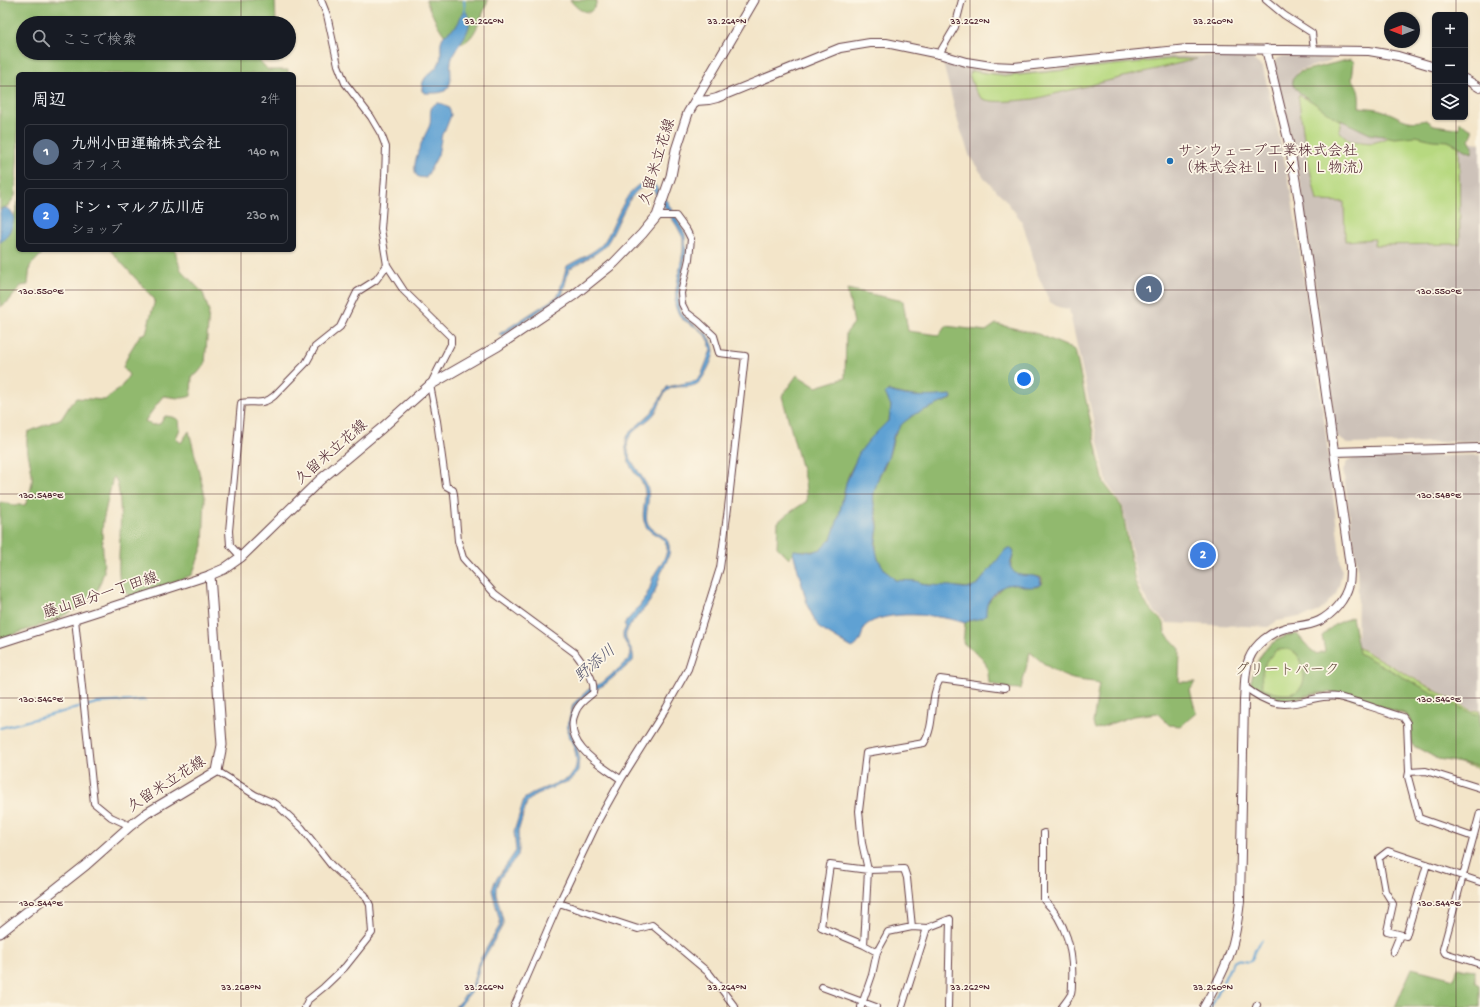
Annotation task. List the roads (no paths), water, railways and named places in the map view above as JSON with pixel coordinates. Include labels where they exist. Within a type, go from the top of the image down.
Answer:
[{"type":"main road","name":"久留米立花線","points":[[0,933],[86,866],[130,826],[147,813],[218,771],[222,745],[210,575],[224,569],[240,557],[320,480],[430,385],[498,346],[574,295],[614,263],[642,234],[656,216],[671,176],[676,150],[688,114],[754,0]]},
{"type":"street","points":[[321,0],[327,15],[338,65],[345,83],[371,117],[381,134],[386,147],[381,230],[387,265],[404,291],[450,337],[451,344],[430,385],[437,421],[441,461],[446,486],[453,490],[454,494],[458,541],[463,558],[494,594],[575,653],[584,666],[594,687],[593,693],[576,711],[572,726],[574,734],[588,757],[619,778],[622,778]]},
{"type":"street","points":[[939,54],[955,27],[962,0]]},
{"type":"street","points":[[1266,0],[1284,15],[1312,33],[1314,51]]},
{"type":"street","points":[[696,101],[717,98],[840,48],[856,44],[886,43],[979,64],[1014,67],[1187,49],[1369,51],[1398,56],[1432,66]]},
{"type":"street","points":[[1204,1007],[1220,980],[1230,953],[1236,929],[1240,901],[1245,687],[1249,659],[1258,645],[1271,634],[1285,628],[1319,621],[1332,613],[1342,600],[1349,584],[1350,566],[1299,200],[1289,144],[1266,49]]},
{"type":"street","points":[[1468,81],[1480,88]]},
{"type":"street","points":[[514,1007],[559,903],[599,819],[688,669],[720,568],[745,356],[719,353],[714,336],[686,312],[682,304],[681,293],[690,259],[691,239],[676,216],[656,216]]},
{"type":"street","points":[[240,557],[230,545],[229,531],[241,403],[262,403],[268,401],[274,396],[306,363],[315,347],[340,327],[357,292],[376,280],[387,265]]},
{"type":"street","points":[[1334,452],[1480,448]]},
{"type":"street","name":"藤山国分一丁田線","points":[[0,643],[210,575]]},
{"type":"street","points":[[75,619],[94,803],[111,817],[130,826]]},
{"type":"street","points":[[864,946],[868,870],[862,843],[860,811],[866,753],[924,743],[929,735],[936,686],[940,679],[1005,688]]},
{"type":"street","points":[[1245,687],[1257,696],[1270,702],[1282,705],[1323,696],[1338,697],[1403,717],[1407,723],[1408,777],[1419,818],[1473,837]]},
{"type":"street","points":[[218,771],[255,795],[276,804],[288,813],[302,828],[331,865],[365,895],[370,905],[372,933],[345,967],[308,1000],[305,1007]]},
{"type":"street","points":[[1409,772],[1426,771],[1480,788]]},
{"type":"street","points":[[1480,812],[1443,949],[1445,953],[1480,963]]},
{"type":"street","points":[[1044,833],[1044,900],[1051,907],[1060,921],[1068,940],[1073,970],[1071,994],[1062,1007]]},
{"type":"street","points":[[1427,864],[1406,936],[1387,931],[1393,904],[1385,891],[1379,858],[1388,851],[1427,864],[1463,876],[1480,882]]},
{"type":"street","points":[[877,952],[821,926],[830,865],[868,870],[904,869],[907,878],[912,927]]},
{"type":"street","points":[[559,903],[638,930],[652,925],[710,973],[735,1007]]},
{"type":"street","points":[[861,1005],[872,975],[877,952],[888,932],[912,927],[927,928],[950,920],[948,1007]]},
{"type":"street","points":[[902,1007],[927,928]]},
{"type":"street","points":[[1393,952],[1400,935]]},
{"type":"street","points":[[822,987],[861,1005],[876,1007]]},
{"type":"water","points":[[464,12],[467,13],[469,19],[468,31],[454,52],[451,62],[451,79],[449,87],[442,92],[425,93],[422,91],[422,85],[426,77],[435,69],[440,61],[442,39],[445,34],[457,25]]},
{"type":"water","points":[[438,103],[447,106],[451,115],[442,134],[438,155],[426,178],[418,177],[415,173],[415,167],[418,152],[430,124],[432,107]]},
{"type":"water","points":[[649,181],[655,185],[668,203],[685,234],[686,252],[679,290],[679,308],[684,317],[708,335],[714,352],[707,371],[701,380],[692,386],[674,387],[668,390],[655,413],[630,436],[628,442],[629,455],[632,462],[647,486],[649,496],[646,516],[648,524],[653,530],[666,538],[670,549],[667,561],[661,572],[652,598],[631,624],[626,633],[626,639],[633,653],[633,661],[604,685],[590,692],[574,706],[569,729],[579,756],[578,770],[575,776],[569,781],[535,795],[527,802],[518,832],[518,855],[500,878],[496,888],[503,925],[480,965],[474,988],[459,1007],[455,1007],[472,987],[478,963],[500,925],[492,890],[495,881],[516,851],[514,832],[524,799],[535,792],[569,778],[575,769],[576,755],[571,740],[569,739],[567,727],[573,704],[589,689],[603,682],[629,660],[631,653],[623,638],[623,633],[626,627],[624,624],[646,596],[653,577],[666,555],[666,543],[648,529],[644,521],[643,512],[645,492],[640,479],[634,472],[628,458],[626,443],[628,434],[652,412],[667,387],[696,381],[701,376],[711,350],[707,337],[697,328],[682,319],[677,311],[675,305],[676,290],[683,251],[683,238],[677,226],[650,185],[642,187],[635,193],[603,248],[591,257],[569,269],[562,296],[501,336],[499,334],[558,296],[567,266],[591,253],[603,243],[627,197],[633,189],[640,184]]},
{"type":"water","points":[[2,208],[7,208],[10,210],[14,219],[9,233],[0,243],[0,212]]},
{"type":"water","points":[[889,391],[912,396],[951,395],[952,397],[951,399],[915,414],[903,423],[894,434],[888,458],[880,473],[873,499],[878,527],[875,545],[878,559],[885,570],[895,580],[916,581],[926,585],[972,588],[979,583],[1006,549],[1010,548],[1014,552],[1010,565],[1012,570],[1019,575],[1033,576],[1041,579],[1040,585],[1033,587],[1012,584],[1006,585],[993,595],[988,602],[986,615],[984,617],[970,620],[965,623],[942,618],[913,615],[898,615],[873,621],[864,627],[859,642],[852,648],[819,628],[808,607],[793,552],[794,550],[812,552],[821,549],[831,539],[839,516],[846,483],[859,453],[869,440],[889,420],[891,406],[885,393]]},
{"type":"waterway","points":[[464,0],[465,12]]},
{"type":"waterway","points":[[0,728],[97,703],[146,700]]},
{"type":"waterway","points":[[1211,1007],[1232,963],[1237,960],[1248,962],[1252,960],[1255,950],[1262,940]]},
{"type":"place","name":"サンウェーブ工業株式会社 （株式会社ＬＩＸＩＬ物流）","points":[[1170,161]]},
{"type":"place","name":"九州小田運輸株式会社","points":[[1149,289]]},
{"type":"place","name":"ドン・マルク広川店","points":[[1203,555]]},
{"type":"water label","name":"野添川","points":[[596,665]]},
{"type":"park label","name":"グリートパーク","points":[[1287,671]]}]
